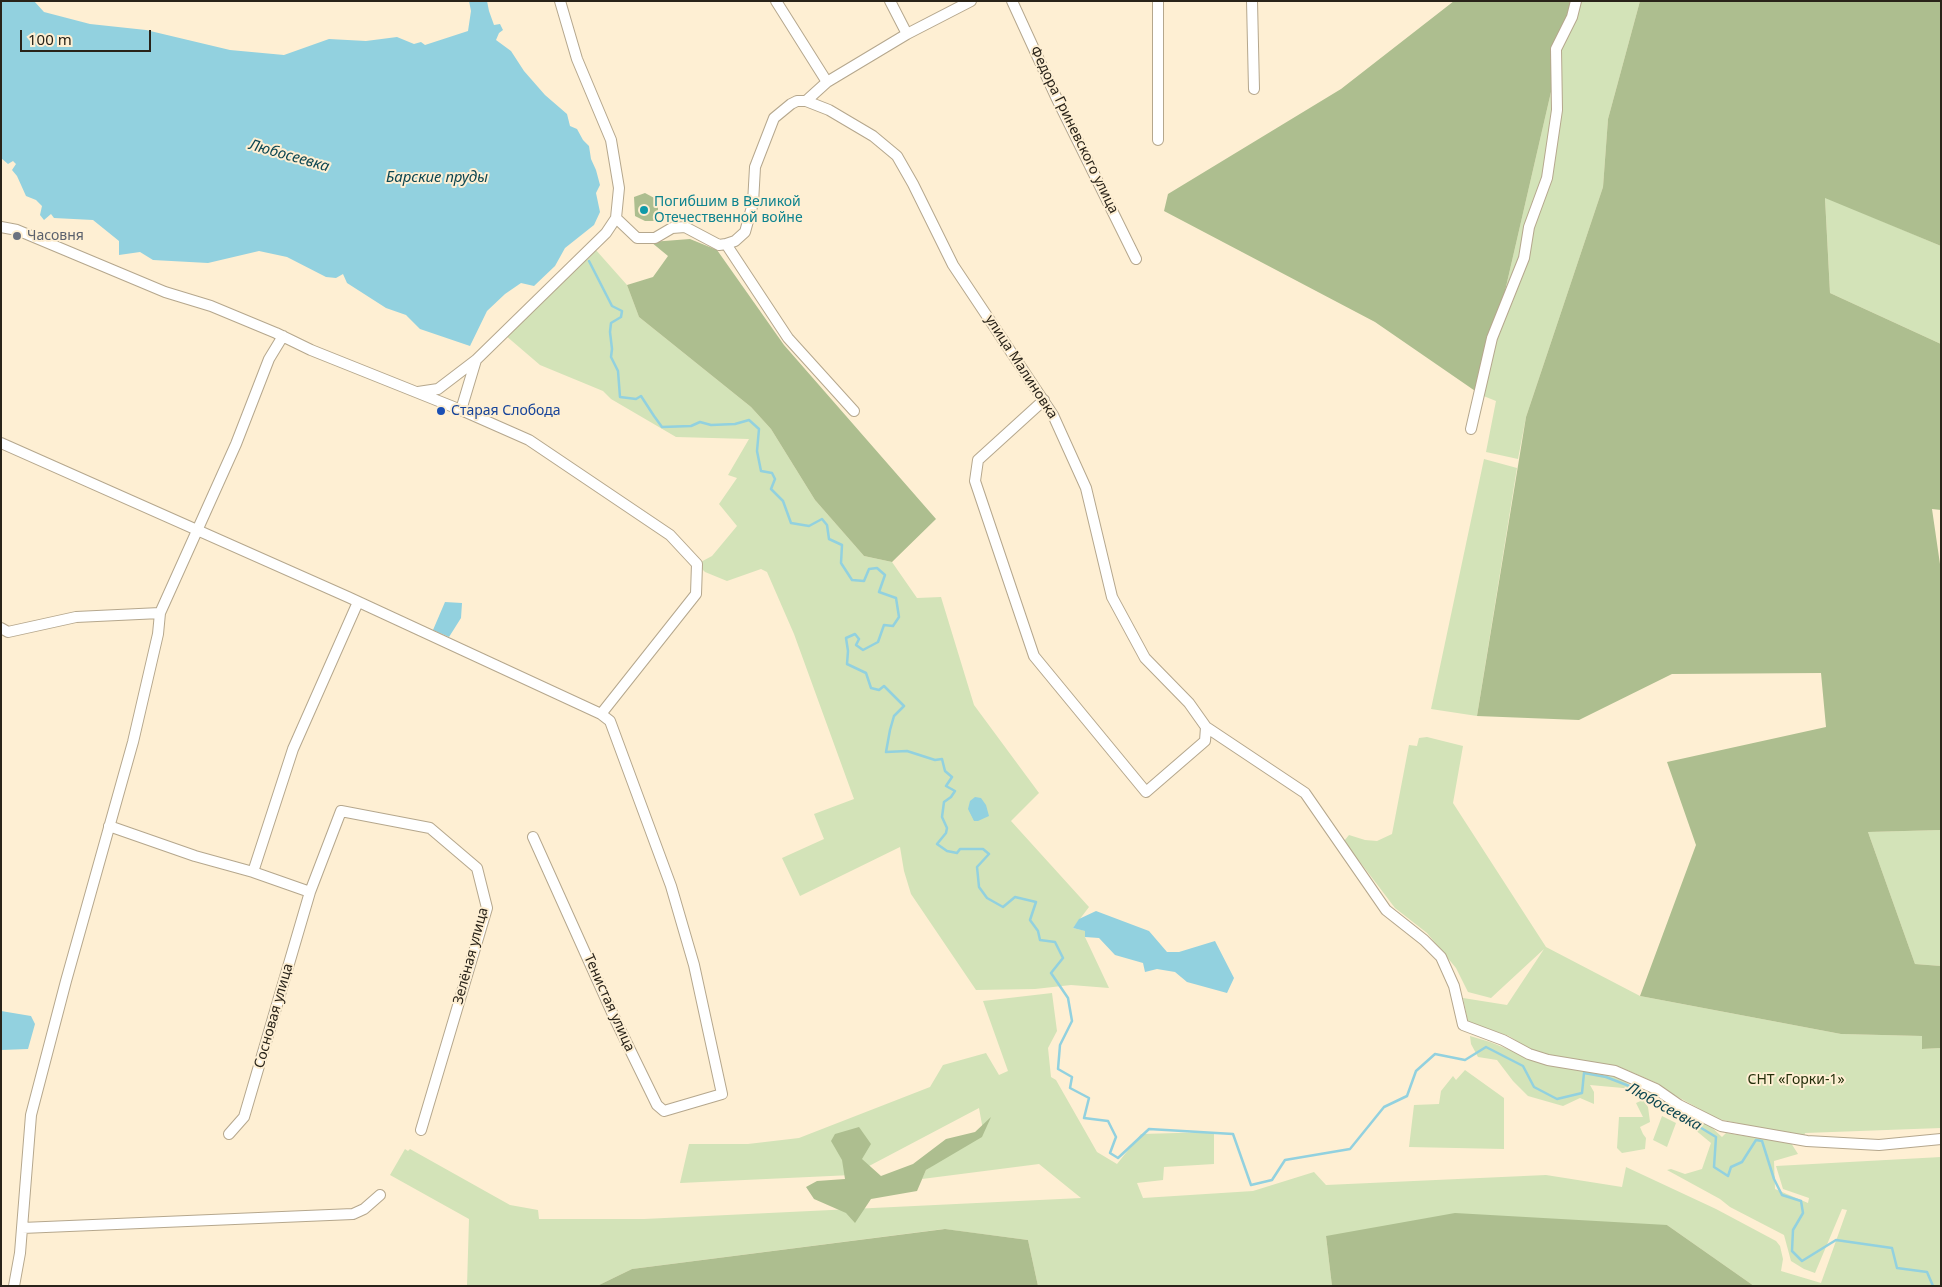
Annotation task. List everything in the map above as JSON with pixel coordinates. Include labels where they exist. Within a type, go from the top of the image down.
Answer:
[{"type":"street","points":[[417,392],[438,389],[476,360],[606,233],[616,218],[619,188],[612,140],[577,59],[560,1]]},
{"type":"street","points":[[776,1],[827,82]]},
{"type":"street","points":[[890,1],[907,34]]},
{"type":"street","points":[[616,218],[631,235],[637,238],[655,238],[672,228],[685,227],[719,245],[735,241],[745,232],[753,203],[755,167],[774,118],[790,104],[797,101],[806,101],[827,82],[907,34],[971,1]]},
{"type":"street","name":"Федора Гриневского улица","points":[[1012,1],[1136,259]]},
{"type":"street","points":[[1158,1],[1158,140]]},
{"type":"street","points":[[1252,1],[1254,89]]},
{"type":"street","points":[[1471,429],[1492,338],[1524,258],[1529,227],[1547,178],[1557,110],[1556,49],[1572,17],[1576,1]]},
{"type":"street","name":"улица Малиновка","points":[[806,101],[830,110],[873,136],[897,156],[953,264],[1053,415],[1086,488],[1112,597],[1145,658],[1189,703],[1206,727]]},
{"type":"street","points":[[1,227],[17,230],[165,292],[211,306],[311,350],[461,410],[529,440],[670,535],[697,564],[696,594],[601,714],[358,602],[1,443]]},
{"type":"street","points":[[726,244],[788,338],[854,411]]},
{"type":"street","points":[[14,1286],[20,1253],[31,1115],[66,981],[133,742],[158,634],[160,613],[236,444],[269,359],[282,336]]},
{"type":"street","points":[[461,410],[476,360]]},
{"type":"street","points":[[438,389],[439,402]]},
{"type":"street","points":[[1044,400],[978,460],[975,481],[1034,656],[1146,792],[1205,742],[1206,727]]},
{"type":"street","points":[[253,872],[293,749],[358,602]]},
{"type":"street","points":[[1,628],[8,632],[76,617],[160,613]]},
{"type":"street","name":"Тенистая улица","points":[[534,837],[614,1017],[657,1106],[664,1111],[722,1094],[694,964],[671,886],[610,721],[601,714]]},
{"type":"street","points":[[1206,727],[1305,794],[1386,910],[1424,940],[1441,957],[1454,986],[1463,1025],[1503,1040],[1529,1054],[1548,1060],[1615,1071],[1656,1089],[1679,1106],[1721,1126],[1807,1141],[1878,1145],[1941,1140]]},
{"type":"street","name":"Зелёная улица","points":[[310,892],[341,811],[430,828],[477,868],[487,908],[421,1130]]},
{"type":"street","points":[[109,826],[195,856],[253,872],[310,892]]},
{"type":"street","name":"Сосновая улица","points":[[229,1134],[244,1117],[310,892]]},
{"type":"street","points":[[22,1228],[353,1214],[364,1209],[380,1195]]},
{"type":"green space","points":[[1454,1],[1572,1],[1481,395],[1375,322],[1164,211],[1168,194],[1341,89]]},
{"type":"green space","points":[[1572,1],[1640,1],[1608,119],[1603,187],[1526,417],[1518,459],[1486,452],[1496,401],[1481,395]]},
{"type":"green space","points":[[1640,1],[1941,1],[1941,246],[1825,198],[1830,293],[1941,344],[1941,510],[1932,509],[1941,571],[1941,830],[1868,832],[1915,964],[1941,966],[1941,1048],[1922,1049],[1922,1036],[1841,1034],[1640,996],[1696,845],[1667,762],[1826,727],[1821,673],[1672,674],[1579,720],[1477,716],[1526,417],[1603,187],[1608,119]]},
{"type":"green space","points":[[645,193],[658,200],[658,221],[645,221],[635,216],[634,197]]},
{"type":"green space","points":[[1825,197],[1941,246],[1941,344],[1830,293]]},
{"type":"green space","points":[[690,239],[717,250],[784,345],[936,519],[892,562],[864,556],[815,500],[771,429],[751,407],[639,317],[627,285],[653,277],[668,256],[651,242]]},
{"type":"green space","points":[[595,249],[627,285],[639,317],[751,407],[771,429],[815,500],[864,556],[892,562],[917,598],[941,597],[974,705],[1039,793],[1011,821],[1089,907],[1073,928],[1086,931],[1085,937],[1109,988],[1071,985],[1035,989],[976,990],[911,894],[904,871],[900,847],[800,896],[782,858],[824,839],[814,814],[854,799],[794,634],[767,572],[761,569],[727,581],[705,572],[697,564],[712,556],[737,526],[719,504],[737,478],[728,475],[749,439],[676,437],[611,399],[603,391],[540,365],[505,335]]},
{"type":"green space","points":[[1484,459],[1517,468],[1477,716],[1431,709]]},
{"type":"green space","name":"СНТ «Горки-1»","points":[[1427,737],[1463,746],[1453,803],[1546,947],[1640,996],[1841,1034],[1922,1036],[1923,1049],[1941,1048],[1941,1128],[1805,1133],[1804,1137],[1718,1119],[1667,1091],[1659,1084],[1620,1067],[1535,1053],[1509,1036],[1468,1022],[1463,998],[1507,1005],[1544,949],[1491,998],[1468,992],[1456,968],[1427,933],[1395,908],[1344,841],[1349,835],[1365,840],[1377,841],[1392,834],[1409,745],[1417,746],[1419,738]]},
{"type":"green space","points":[[1941,830],[1941,966],[1915,964],[1868,832]]},
{"type":"green space","points":[[1052,993],[1057,1031],[1048,1048],[1051,1077],[1056,1080],[1097,1152],[1117,1164],[1141,1134],[1214,1132],[1214,1164],[1164,1167],[1163,1180],[1137,1183],[1143,1198],[1253,1191],[1314,1172],[1326,1185],[1546,1175],[1622,1187],[1626,1167],[1716,1209],[1776,1241],[1780,1246],[1783,1259],[1781,1271],[1821,1283],[1847,1210],[1842,1209],[1815,1273],[1791,1261],[1784,1235],[1730,1207],[1720,1199],[1667,1170],[1671,1169],[1685,1174],[1702,1169],[1711,1143],[1688,1124],[1706,1122],[1722,1137],[1726,1133],[1791,1143],[1798,1154],[1774,1161],[1775,1189],[1808,1203],[1809,1198],[1783,1189],[1776,1166],[1941,1157],[1941,1286],[1754,1286],[1667,1225],[1326,1236],[1332,1286],[1038,1286],[1028,1240],[944,1229],[632,1269],[597,1286],[467,1286],[469,1219],[390,1175],[405,1149],[408,1151],[410,1149],[510,1205],[538,1210],[539,1219],[644,1219],[1081,1198],[1039,1164],[922,1179],[926,1170],[983,1130],[979,1108],[852,1175],[680,1183],[689,1144],[748,1144],[799,1138],[930,1087],[943,1065],[986,1053],[999,1075],[1008,1071],[983,1001]]},
{"type":"green space","points":[[1470,1036],[1538,1061],[1618,1075],[1634,1089],[1590,1085],[1594,1092],[1594,1104],[1580,1098],[1563,1106],[1528,1096],[1513,1081],[1497,1060],[1478,1057],[1471,1044]]},
{"type":"green space","points":[[1465,1070],[1504,1098],[1504,1149],[1409,1147],[1414,1105],[1439,1104],[1441,1091],[1453,1076],[1456,1080]]},
{"type":"green space","points":[[1643,1100],[1648,1107],[1650,1122],[1640,1127],[1646,1138],[1645,1149],[1622,1153],[1617,1148],[1619,1117],[1643,1117],[1636,1103]]},
{"type":"green space","points":[[1662,1116],[1676,1123],[1667,1147],[1653,1140]]},
{"type":"green space","points":[[991,1117],[982,1137],[926,1170],[917,1191],[871,1199],[855,1223],[846,1213],[814,1199],[806,1187],[817,1181],[845,1179],[842,1160],[831,1141],[835,1134],[859,1127],[871,1144],[862,1159],[881,1176],[913,1164],[946,1139],[975,1132]]},
{"type":"green space","points":[[1455,1213],[1667,1225],[1754,1286],[1332,1286],[1326,1236]]},
{"type":"green space","points":[[945,1229],[1028,1240],[1038,1286],[597,1286],[632,1269]]},
{"type":"water","name":"Барские пруды","points":[[1,1],[34,1],[44,12],[90,24],[146,30],[230,50],[284,55],[329,39],[366,41],[397,37],[414,44],[421,42],[425,45],[468,31],[471,11],[469,1],[487,1],[494,25],[500,24],[503,30],[499,33],[496,40],[511,51],[524,71],[545,95],[567,114],[570,126],[577,129],[589,146],[591,159],[600,185],[596,193],[600,212],[594,225],[565,248],[555,266],[534,286],[521,283],[505,294],[487,311],[470,346],[420,329],[406,315],[386,308],[347,283],[343,274],[336,278],[326,277],[287,257],[259,251],[208,263],[153,260],[140,252],[119,255],[119,241],[93,220],[54,218],[51,214],[44,220],[40,215],[42,206],[36,200],[26,196],[17,176],[12,170],[16,164],[13,161],[8,164],[1,158]]},
{"type":"water","points":[[445,602],[462,603],[461,618],[449,637],[433,630]]},
{"type":"water","points":[[975,797],[981,798],[986,805],[989,816],[978,821],[974,821],[968,809],[970,801]]},
{"type":"water","points":[[1096,911],[1149,931],[1167,952],[1179,952],[1215,941],[1234,978],[1227,993],[1187,982],[1175,972],[1157,969],[1145,972],[1143,963],[1115,955],[1099,938],[1085,937],[1085,931],[1073,928],[1079,919]]},
{"type":"water","points":[[1,1011],[31,1016],[35,1024],[28,1049],[1,1050]]},
{"type":"waterway","name":"Любосеевка","points":[[589,261],[612,306],[622,311],[621,317],[611,323],[610,332],[611,357],[618,371],[620,397],[636,399],[641,396],[662,427],[691,426],[700,422],[711,425],[735,424],[749,420],[759,429],[757,451],[761,471],[772,473],[775,479],[771,489],[783,501],[791,523],[809,526],[822,519],[827,525],[829,539],[842,545],[841,563],[852,580],[864,581],[869,569],[877,568],[885,575],[879,592],[896,598],[899,617],[893,626],[884,625],[878,642],[863,650],[856,645],[859,639],[855,634],[846,638],[847,664],[866,673],[871,688],[879,690],[884,686],[904,706],[894,716],[886,752],[907,751],[935,760],[942,759],[945,771],[952,777],[946,786],[955,791],[944,802],[942,817],[947,828],[946,833],[937,844],[947,851],[957,853],[960,849],[983,849],[989,854],[977,867],[979,887],[987,898],[1003,907],[1015,897],[1036,902],[1030,920],[1038,931],[1040,940],[1055,942],[1063,958],[1051,973],[1068,998],[1072,1021],[1060,1045],[1058,1069],[1072,1077],[1070,1088],[1089,1098],[1084,1118],[1108,1121],[1116,1137],[1110,1153],[1118,1158],[1149,1129],[1233,1134],[1251,1185],[1272,1180],[1285,1160],[1350,1149],[1384,1107],[1407,1096],[1416,1071],[1435,1054],[1465,1060],[1486,1047],[1523,1066],[1534,1087],[1557,1099],[1582,1093],[1584,1073],[1606,1077],[1637,1089],[1716,1137],[1714,1167],[1728,1176],[1731,1167],[1742,1162],[1756,1140],[1762,1141],[1774,1179],[1782,1195],[1801,1201],[1803,1213],[1793,1230],[1792,1251],[1802,1261],[1836,1240],[1892,1248],[1897,1268],[1927,1272],[1933,1286]]},
{"type":"place","name":"Погибшим в Великой Отечественной войне","points":[[644,210]]},
{"type":"place","name":"Часовня","points":[[17,236]]},
{"type":"place","name":"Старая Слобода","points":[[441,411]]}]
